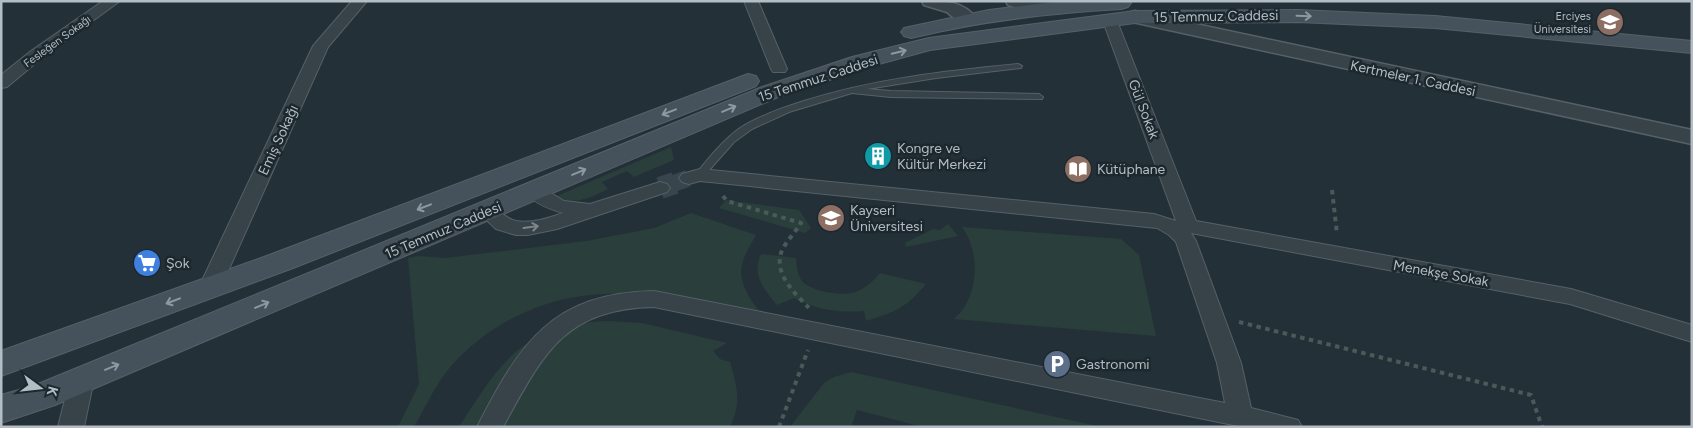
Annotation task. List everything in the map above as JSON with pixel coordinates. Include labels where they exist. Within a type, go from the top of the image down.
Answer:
[{"type":"main road","name":"15 Temmuz Caddesi","points":[[1,408],[43,396],[478,201],[516,172],[779,69],[950,22],[1059,6],[1157,1]]},
{"type":"main road","points":[[1318,1],[1692,30]]},
{"type":"main road","points":[[1059,6],[1075,14],[1078,18],[1078,25]]},
{"type":"main road","name":"15 Temmuz Caddesi","points":[[1,364],[210,287],[478,201],[534,191],[779,89],[860,62],[929,44],[1135,17],[1298,16],[1435,22],[1692,48]]},
{"type":"main road","points":[[967,20],[977,28],[1000,35]]},
{"type":"main road","points":[[516,172],[534,191]]},
{"type":"street","name":"Fesleğen Sokağı","points":[[1,83],[37,54],[113,1]]},
{"type":"street","name":"Emiş Sokağı","points":[[210,287],[321,46],[360,1]]},
{"type":"street","points":[[751,1],[779,69]]},
{"type":"street","points":[[931,1],[954,8],[967,20]]},
{"type":"street","points":[[1014,1],[1059,6]]},
{"type":"street","name":"Kertmeler 1. Caddesi","points":[[1135,17],[1692,137]]},
{"type":"street","name":"Gül Sokak","points":[[1110,21],[1188,226]]},
{"type":"street","points":[[699,176],[1154,220],[1176,229],[1186,241],[1212,315],[1228,363],[1240,416]]},
{"type":"street","points":[[478,201],[503,224],[516,228],[528,228],[550,224],[660,188]]},
{"type":"street","points":[[534,191],[548,202],[568,209],[594,209]]},
{"type":"street","name":"Menekşe Sokak","points":[[1188,226],[1570,297],[1692,334]]},
{"type":"street","points":[[490,427],[538,347],[550,334],[577,315],[605,304],[638,298],[654,299],[816,331],[1289,427]]},
{"type":"street","points":[[71,427],[82,379]]},
{"type":"lane","points":[[699,176],[740,133],[776,114],[847,90],[916,77],[1018,66]]},
{"type":"lane","points":[[847,90],[891,94],[1038,97]]},
{"type":"path","points":[[699,176],[709,181],[727,201],[801,223],[781,255],[780,264],[788,284],[820,318],[779,427]]},
{"type":"path","points":[[1332,190],[1339,254]]},
{"type":"path","points":[[1212,315],[1531,395],[1542,427]]},
{"type":"green space","points":[[671,147],[674,160],[634,177],[627,171],[602,182],[608,189],[594,196],[575,201],[552,198]]},
{"type":"green space","points":[[726,200],[799,210],[811,228],[805,233],[719,208]]},
{"type":"green space","points":[[691,213],[756,235],[743,261],[741,276],[747,293],[765,319],[628,294],[598,294],[551,302],[529,310],[508,321],[488,333],[469,348],[441,379],[414,427],[398,427],[419,384],[408,258],[419,256],[445,258],[586,241],[654,228]]},
{"type":"green space","points":[[948,224],[958,236],[906,247],[905,243],[933,229],[940,230]]},
{"type":"green space","points":[[962,227],[1121,239],[1139,255],[1156,336],[954,319],[962,310],[973,288],[974,262],[972,249]]},
{"type":"green space","points":[[761,254],[796,258],[798,273],[802,281],[812,288],[827,292],[843,294],[855,292],[869,284],[880,273],[926,284],[906,304],[885,315],[866,321],[864,311],[828,310],[794,298],[777,305],[760,281],[758,275],[758,262]]},
{"type":"green space","points":[[608,321],[642,323],[727,343],[713,351],[720,359],[730,362],[735,379],[737,402],[730,427],[459,427],[488,383],[518,350],[535,339],[555,330],[579,324]]},
{"type":"green space","points":[[851,372],[1102,427],[923,427],[857,410],[851,427],[790,427],[824,383],[834,377]]},
{"type":"tunnel","points":[[672,184],[689,178]]},
{"type":"tunnel","points":[[660,188],[672,184]]},
{"type":"place","name":"Erciyes Üniversitesi","points":[[1610,22]]},
{"type":"place","name":"Kongre ve Kültür Merkezi","points":[[878,156]]},
{"type":"place","name":"Kütüphane","points":[[1078,169]]},
{"type":"place","name":"Kayseri Üniversitesi","points":[[831,218]]},
{"type":"place","name":"Şok","points":[[147,263]]},
{"type":"place","name":"Gastronomi","points":[[1057,364]]}]
